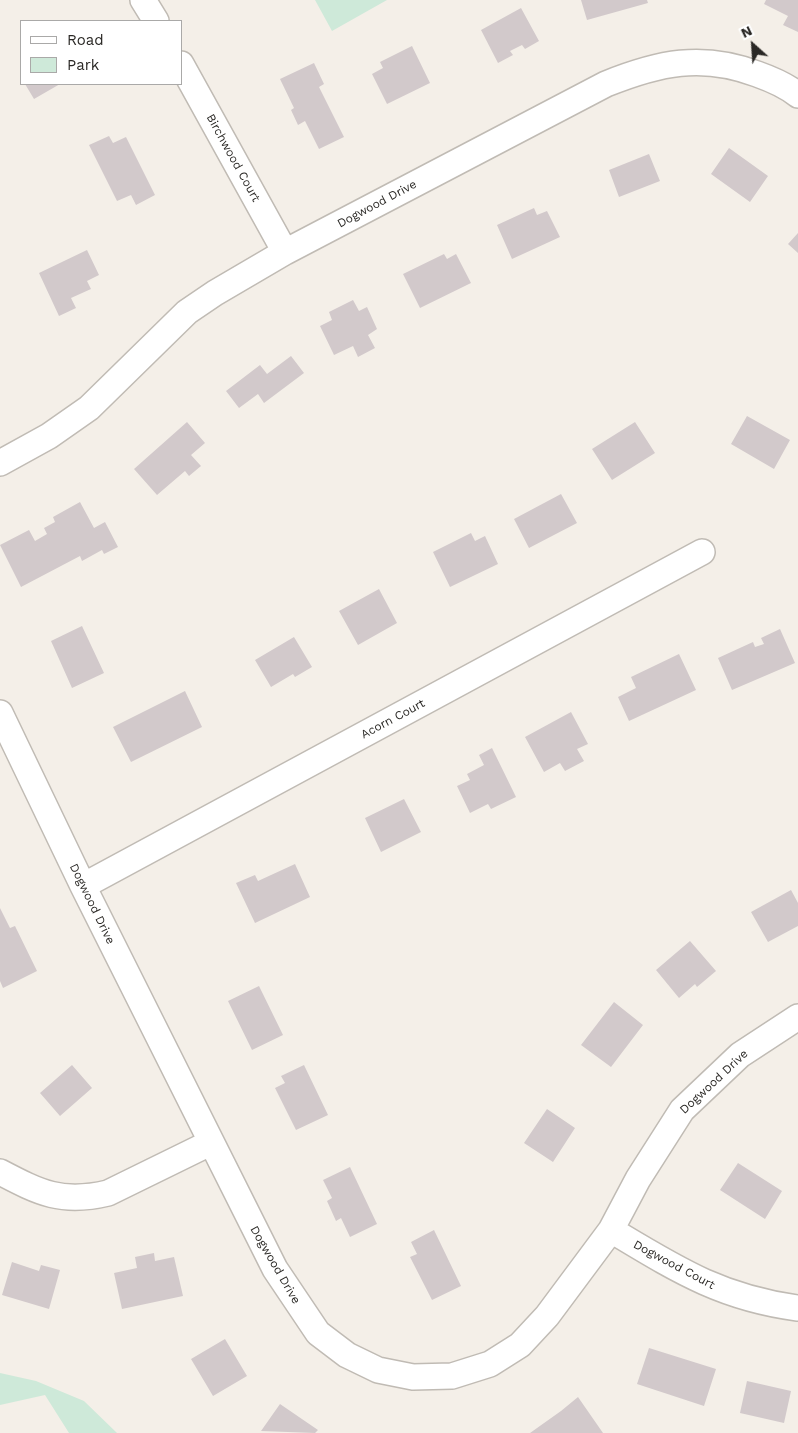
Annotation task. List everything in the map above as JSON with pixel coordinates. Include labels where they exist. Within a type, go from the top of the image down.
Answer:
[{"type":"street","points":[[143,0],[155,20]]},
{"type":"street","name":"Dogwood Drive","points":[[0,462],[49,436],[89,408],[187,312],[215,292],[286,252],[569,103],[638,71],[664,64],[708,62],[738,67],[766,77],[798,95]]},
{"type":"street","name":"Birchwood Court","points":[[182,66],[286,252]]},
{"type":"street","name":"Acorn Court","points":[[83,886],[702,552]]},
{"type":"street","name":"Dogwood Drive","points":[[0,713],[210,1143],[275,1269],[297,1305],[318,1333],[347,1355],[378,1370],[412,1377],[452,1376],[490,1364],[520,1345],[547,1316],[611,1230],[638,1180],[682,1110],[740,1055],[798,1017]]},
{"type":"street","points":[[0,1172],[31,1188],[54,1196],[71,1199],[90,1197],[108,1193],[210,1143]]},
{"type":"street","name":"Dogwood Court","points":[[611,1230],[710,1286],[748,1299],[798,1308]]},
{"type":"green space","points":[[315,0],[387,0],[332,31]]},
{"type":"green space","points":[[0,1373],[36,1381],[84,1401],[117,1433],[69,1433],[45,1395],[0,1405]]},
{"type":"building","points":[[581,0],[647,0],[648,3],[587,20]]},
{"type":"building","points":[[766,0],[798,0],[798,32],[783,25],[788,16],[764,4]]},
{"type":"building","points":[[521,8],[539,41],[525,49],[522,45],[510,51],[513,55],[498,63],[481,30]]},
{"type":"building","points":[[412,46],[430,83],[387,104],[372,74],[383,68],[380,62]]},
{"type":"building","points":[[314,63],[324,84],[319,87],[344,137],[319,149],[305,121],[298,125],[291,110],[294,108],[280,79]]},
{"type":"building","points":[[26,85],[58,85],[34,99]]},
{"type":"building","points":[[109,136],[113,143],[126,137],[155,195],[136,205],[131,195],[117,201],[89,145]]},
{"type":"building","points":[[729,148],[768,176],[750,202],[711,174]]},
{"type":"building","points":[[649,154],[660,181],[619,197],[609,170]]},
{"type":"building","points":[[534,208],[537,215],[547,211],[560,237],[512,259],[497,225]]},
{"type":"building","points":[[798,233],[798,253],[788,244]]},
{"type":"building","points":[[87,250],[99,275],[87,281],[91,289],[71,298],[76,308],[59,316],[39,273]]},
{"type":"building","points":[[444,254],[447,259],[456,254],[471,283],[420,308],[403,274]]},
{"type":"building","points":[[353,300],[359,311],[367,307],[377,329],[368,335],[375,348],[358,357],[353,346],[334,355],[320,326],[332,320],[329,312]]},
{"type":"building","points":[[291,356],[304,373],[264,403],[258,394],[239,408],[226,391],[260,365],[267,374]]},
{"type":"building","points":[[747,416],[790,440],[774,469],[731,444]]},
{"type":"building","points":[[187,422],[205,443],[191,455],[201,466],[189,476],[185,471],[157,495],[134,469]]},
{"type":"building","points":[[635,422],[655,453],[612,480],[592,449]]},
{"type":"building","points":[[561,494],[577,523],[529,548],[514,519]]},
{"type":"building","points":[[80,502],[94,528],[105,522],[118,547],[104,554],[102,550],[82,561],[80,556],[21,587],[0,545],[29,530],[35,541],[47,534],[44,528],[55,522],[53,517]]},
{"type":"building","points":[[471,533],[475,541],[485,536],[498,564],[450,587],[433,552]]},
{"type":"building","points":[[379,589],[397,623],[358,645],[339,611]]},
{"type":"building","points":[[82,626],[104,673],[72,688],[51,641]]},
{"type":"building","points":[[780,629],[795,663],[732,690],[718,658],[753,642],[755,647],[764,644],[761,638]]},
{"type":"building","points":[[294,637],[312,667],[295,677],[293,674],[271,687],[255,660]]},
{"type":"building","points":[[679,654],[696,690],[629,721],[618,697],[636,688],[631,677]]},
{"type":"building","points":[[185,691],[202,727],[131,762],[113,727]]},
{"type":"building","points":[[571,712],[588,744],[577,749],[584,761],[565,771],[560,763],[544,772],[525,737]]},
{"type":"building","points":[[492,748],[516,797],[491,809],[488,804],[470,813],[457,786],[470,780],[467,774],[484,765],[479,755]]},
{"type":"building","points":[[404,799],[421,832],[381,852],[365,818]]},
{"type":"building","points":[[295,864],[310,897],[255,923],[236,883],[255,875],[258,881]]},
{"type":"building","points":[[791,890],[798,903],[798,926],[768,942],[751,912]]},
{"type":"building","points":[[0,908],[10,928],[15,926],[37,971],[3,988],[0,981]]},
{"type":"building","points":[[690,941],[716,971],[697,987],[695,984],[679,998],[656,970]]},
{"type":"building","points":[[259,986],[283,1035],[252,1050],[228,1001]]},
{"type":"building","points":[[614,1002],[643,1025],[611,1067],[581,1045]]},
{"type":"building","points":[[72,1065],[92,1088],[60,1116],[40,1093]]},
{"type":"building","points":[[304,1065],[328,1115],[296,1130],[275,1088],[285,1083],[281,1076]]},
{"type":"building","points":[[547,1109],[575,1128],[553,1162],[524,1143]]},
{"type":"building","points":[[738,1163],[782,1191],[765,1219],[720,1190]]},
{"type":"building","points":[[350,1167],[377,1224],[350,1237],[341,1218],[336,1221],[327,1201],[332,1198],[323,1180]]},
{"type":"building","points":[[434,1230],[461,1286],[432,1300],[410,1257],[417,1254],[411,1242]]},
{"type":"building","points":[[154,1253],[155,1261],[174,1257],[183,1296],[122,1309],[114,1273],[137,1268],[135,1257]]},
{"type":"building","points":[[12,1262],[39,1271],[41,1265],[60,1270],[49,1309],[2,1295]]},
{"type":"building","points":[[225,1339],[247,1376],[213,1396],[191,1359]]},
{"type":"building","points":[[649,1348],[716,1369],[704,1406],[637,1384]]},
{"type":"building","points":[[747,1381],[791,1391],[784,1423],[740,1413]]},
{"type":"building","points":[[578,1397],[603,1433],[530,1433],[561,1411]]},
{"type":"building","points":[[280,1404],[318,1430],[315,1433],[261,1431]]}]
